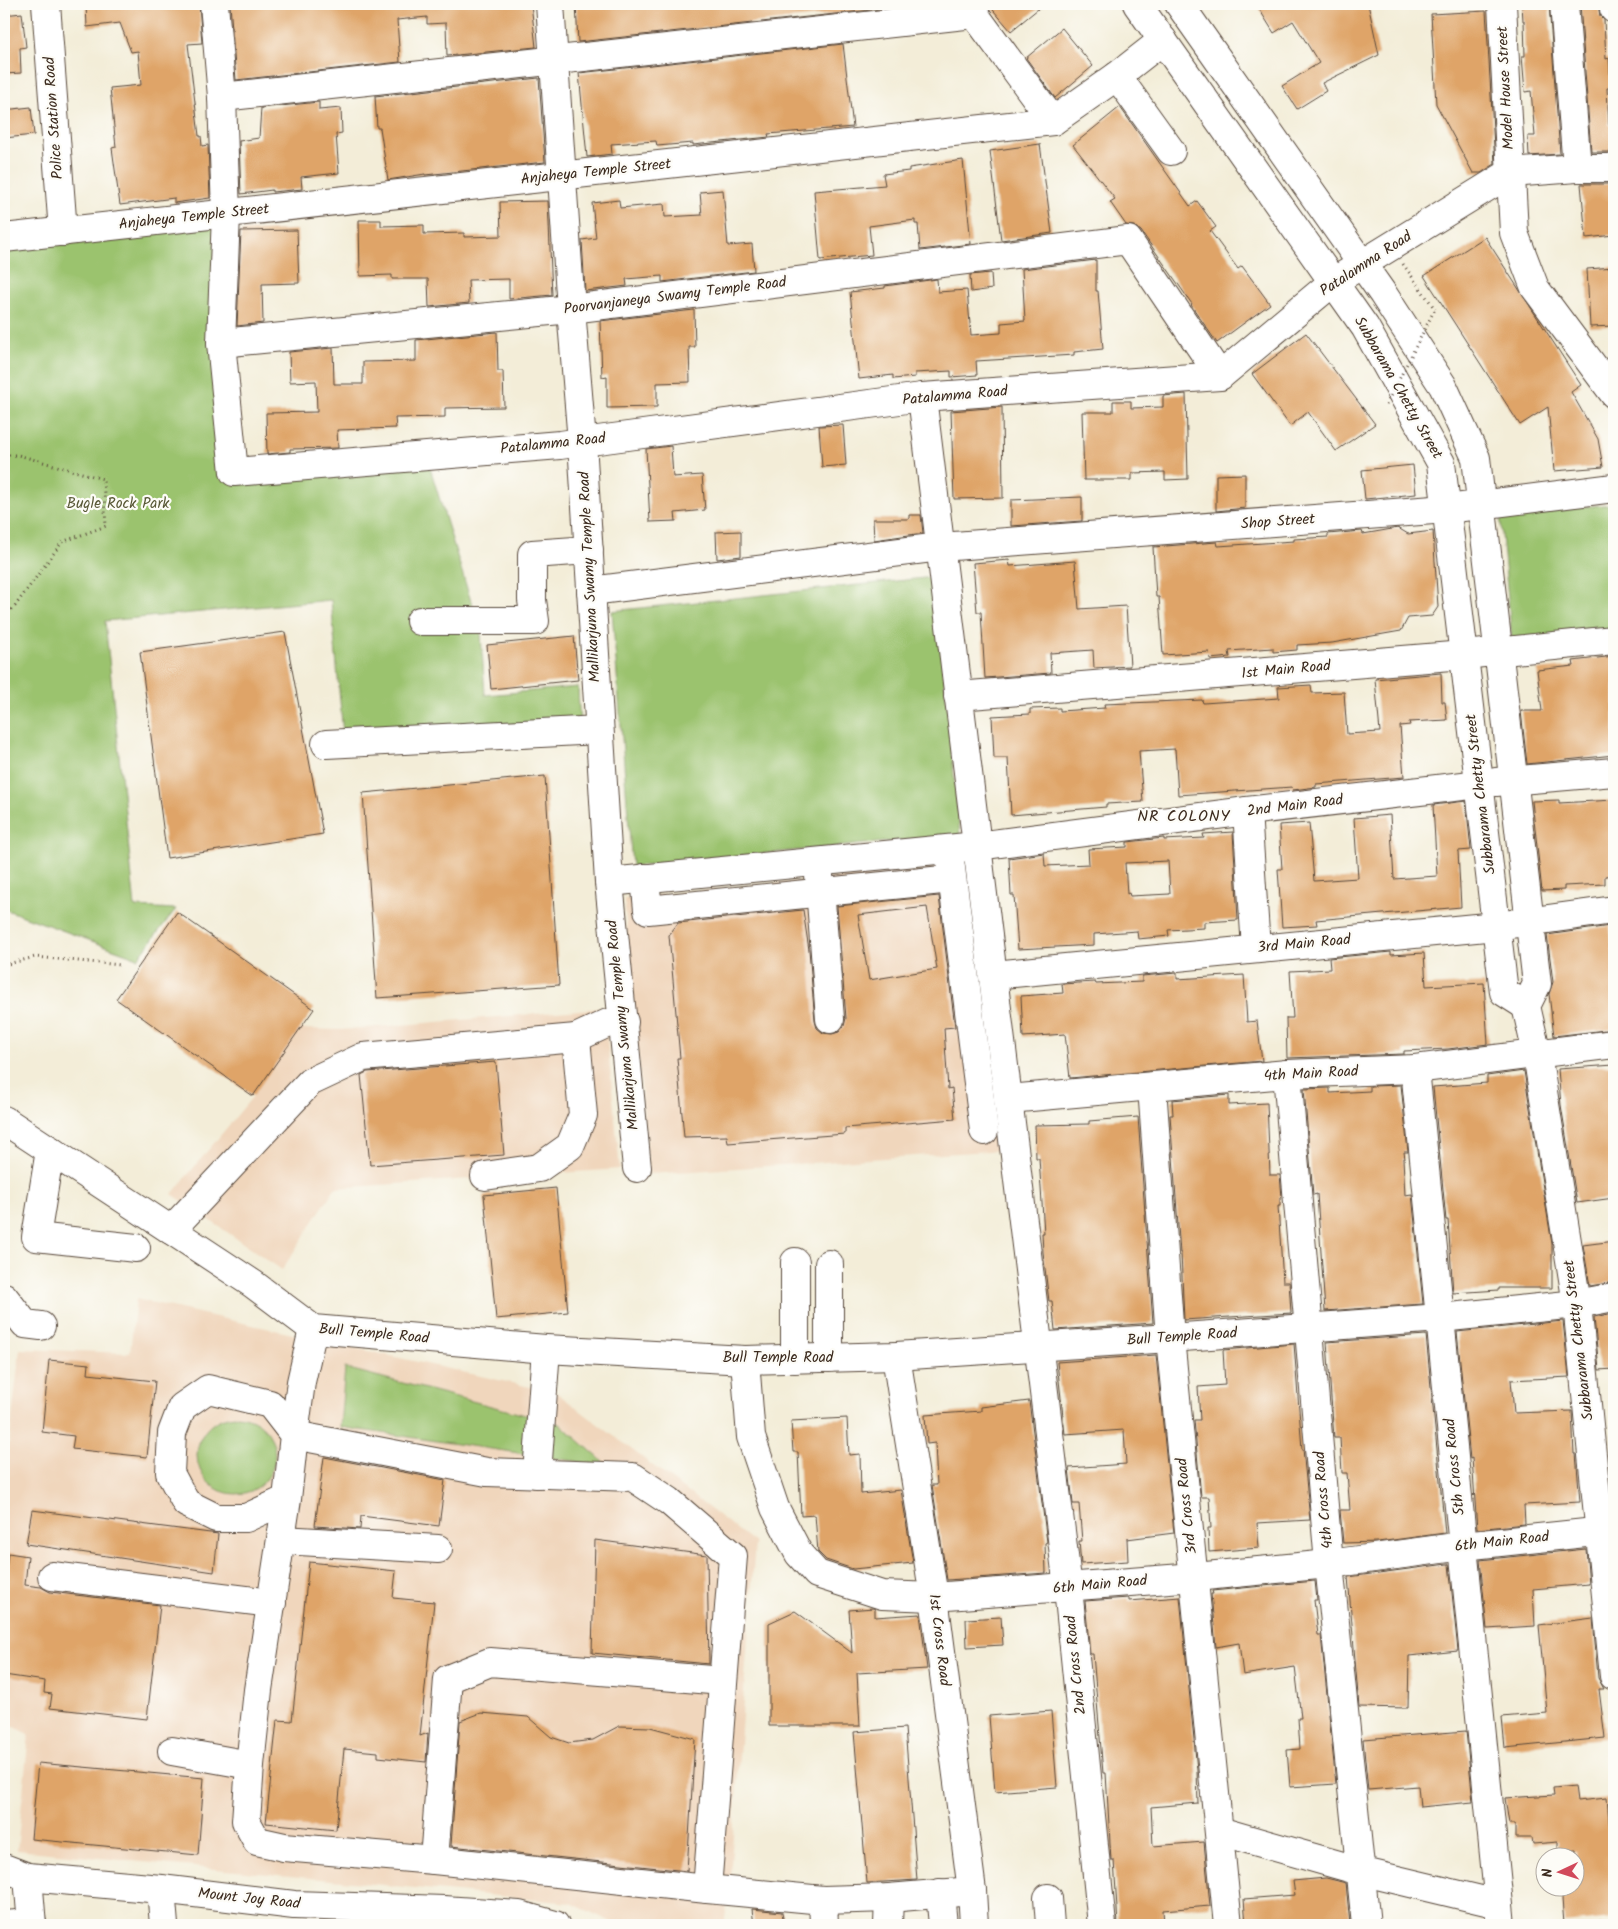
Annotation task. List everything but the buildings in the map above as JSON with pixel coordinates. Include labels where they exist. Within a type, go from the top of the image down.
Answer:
[{"type":"street","name":"Police Station Road","points":[[46,4],[63,232]]},
{"type":"street","points":[[214,4],[222,97],[226,214],[221,343]]},
{"type":"street","name":"Mallikarjuna Swamy Temple Road","points":[[550,4],[582,442],[608,882],[624,1022],[637,1168]]},
{"type":"street","name":"Subbarama Chetty Street","points":[[1137,4],[1365,327],[1441,463],[1504,992],[1526,1006],[1537,1054],[1577,1304],[1607,1531],[1614,1676]]},
{"type":"street","points":[[1179,4],[1362,263],[1443,386],[1476,458],[1537,984],[1526,1006]]},
{"type":"street","name":"Model House Street","points":[[1502,4],[1514,233],[1535,288],[1614,394]]},
{"type":"street","points":[[1564,4],[1577,168]]},
{"type":"street","points":[[1614,4],[1614,10]]},
{"type":"street","points":[[222,97],[554,60],[970,9],[1053,121]]},
{"type":"street","name":"Anjaheya Temple Street","points":[[4,238],[1053,121],[1117,76],[1163,40]]},
{"type":"street","points":[[1117,76],[1172,151]]},
{"type":"street","name":"Patalamma Road","points":[[221,343],[234,472],[582,442],[922,397],[1220,376],[1333,282],[1510,173],[1577,168],[1614,168]]},
{"type":"street","name":"Poorvanjaneya Swamy Temple Road","points":[[221,343],[571,309],[1128,240],[1220,376]]},
{"type":"street","name":"2nd Cross Road","points":[[922,397],[1068,1588],[1102,1925]]},
{"type":"street","name":"Shop Street","points":[[591,592],[940,548],[1447,509],[1614,488]]},
{"type":"street","points":[[420,621],[535,621],[532,600],[532,554],[589,550]]},
{"type":"street","name":"1st Main Road","points":[[958,696],[1464,655],[1614,640]]},
{"type":"street","points":[[326,744],[600,730]]},
{"type":"street","name":"2nd Main Road","points":[[977,846],[1247,811],[1514,780],[1614,772]]},
{"type":"street","points":[[1247,811],[1256,949]]},
{"type":"street","points":[[608,882],[977,846]]},
{"type":"street","points":[[948,848],[984,1131]]},
{"type":"street","points":[[818,861],[830,1019]]},
{"type":"street","points":[[645,878],[648,910],[952,879]]},
{"type":"street","name":"3rd Main Road","points":[[993,975],[1496,926],[1614,910]]},
{"type":"street","points":[[171,1230],[310,1082],[363,1057],[576,1038],[608,1023],[624,1022]]},
{"type":"street","points":[[485,1176],[539,1168],[570,1146],[583,1115],[576,1038]]},
{"type":"street","name":"4th Main Road","points":[[1008,1099],[1287,1074],[1414,1069],[1614,1044]]},
{"type":"street","name":"5th Cross Road","points":[[1414,1069],[1500,1915]]},
{"type":"street","name":"4th Cross Road","points":[[1287,1074],[1329,1564],[1366,1925]]},
{"type":"street","name":"3rd Cross Road","points":[[1152,1087],[1170,1338],[1228,1925]]},
{"type":"street","name":"Bull Temple Road","points":[[4,1120],[253,1284],[313,1329],[546,1349],[745,1360],[795,1359],[896,1356],[1440,1318],[1577,1304],[1614,1297]]},
{"type":"street","points":[[50,1150],[36,1237],[136,1248]]},
{"type":"street","points":[[795,1262],[795,1359]]},
{"type":"street","points":[[829,1264],[829,1358]]},
{"type":"street","points":[[4,1297],[25,1324],[41,1326]]},
{"type":"street","points":[[313,1329],[301,1382],[282,1540],[258,1690],[246,1821],[257,1841],[284,1847],[434,1860],[707,1889],[823,1912],[888,1898],[972,1891]]},
{"type":"street","points":[[536,1474],[546,1349]]},
{"type":"street","name":"1st Cross Road","points":[[896,1356],[934,1597],[972,1891],[974,1925]]},
{"type":"street","name":"6th Main Road","points":[[745,1360],[751,1437],[775,1508],[799,1554],[818,1574],[882,1596],[934,1597],[1195,1577],[1329,1564],[1463,1546],[1607,1531]]},
{"type":"street","points":[[287,1498],[246,1518],[216,1518],[186,1503],[170,1472],[172,1433],[182,1407],[208,1389],[270,1404],[294,1435],[487,1472],[633,1477],[669,1501],[732,1556],[707,1889]]},
{"type":"street","points":[[282,1540],[438,1550]]},
{"type":"street","points":[[52,1576],[272,1603]]},
{"type":"street","points":[[434,1860],[448,1679],[490,1662],[723,1681]]},
{"type":"street","points":[[172,1750],[250,1765]]},
{"type":"street","points":[[1220,1831],[1360,1870],[1500,1915]]},
{"type":"street","points":[[4,1925],[32,1924],[16,1872]]},
{"type":"street","name":"Mount Joy Road","points":[[16,1872],[162,1889],[295,1915],[519,1916],[554,1925]]},
{"type":"street","points":[[162,1889],[164,1925]]},
{"type":"street","points":[[940,1893],[943,1925]]},
{"type":"street","points":[[888,1898],[888,1925]]},
{"type":"street","points":[[1048,1898],[1050,1925]]},
{"type":"path","points":[[1386,405],[1435,310],[1403,264]]},
{"type":"path","points":[[4,455],[18,455],[103,479],[106,526],[62,542],[15,606],[4,615]]},
{"type":"path","points":[[4,965],[35,957],[121,965]]},
{"type":"shaded area","points":[[971,864],[1003,1150],[649,1174],[624,899]]},
{"type":"shaded area","points":[[604,1008],[620,1169],[335,1188],[282,1270],[172,1194],[253,1096],[300,1029],[341,1030]]},
{"type":"shaded area","points":[[136,1299],[557,1393],[755,1543],[729,1890],[724,1925],[618,1925],[571,1903],[17,1850],[29,1734],[4,1722],[4,1486],[20,1349],[130,1353]]},
{"type":"green space","name":"Bugle Rock Park","points":[[219,226],[230,479],[428,461],[481,634],[485,695],[578,687],[580,730],[344,746],[331,600],[105,621],[135,907],[176,909],[138,958],[4,909],[4,250]]},
{"type":"green space","points":[[1614,504],[1614,630],[1512,640],[1500,514]]},
{"type":"green space","points":[[934,577],[960,835],[632,866],[612,611]]},
{"type":"green space","points":[[345,1368],[560,1424],[608,1466],[340,1427]]},
{"type":"green space","points":[[236,1416],[251,1419],[263,1428],[272,1440],[275,1455],[272,1470],[263,1482],[251,1491],[236,1494],[221,1491],[209,1482],[200,1470],[197,1455],[200,1440],[209,1428],[221,1419]]},
{"type":"district","name":"NR COLONY","points":[[1184,816]]}]
